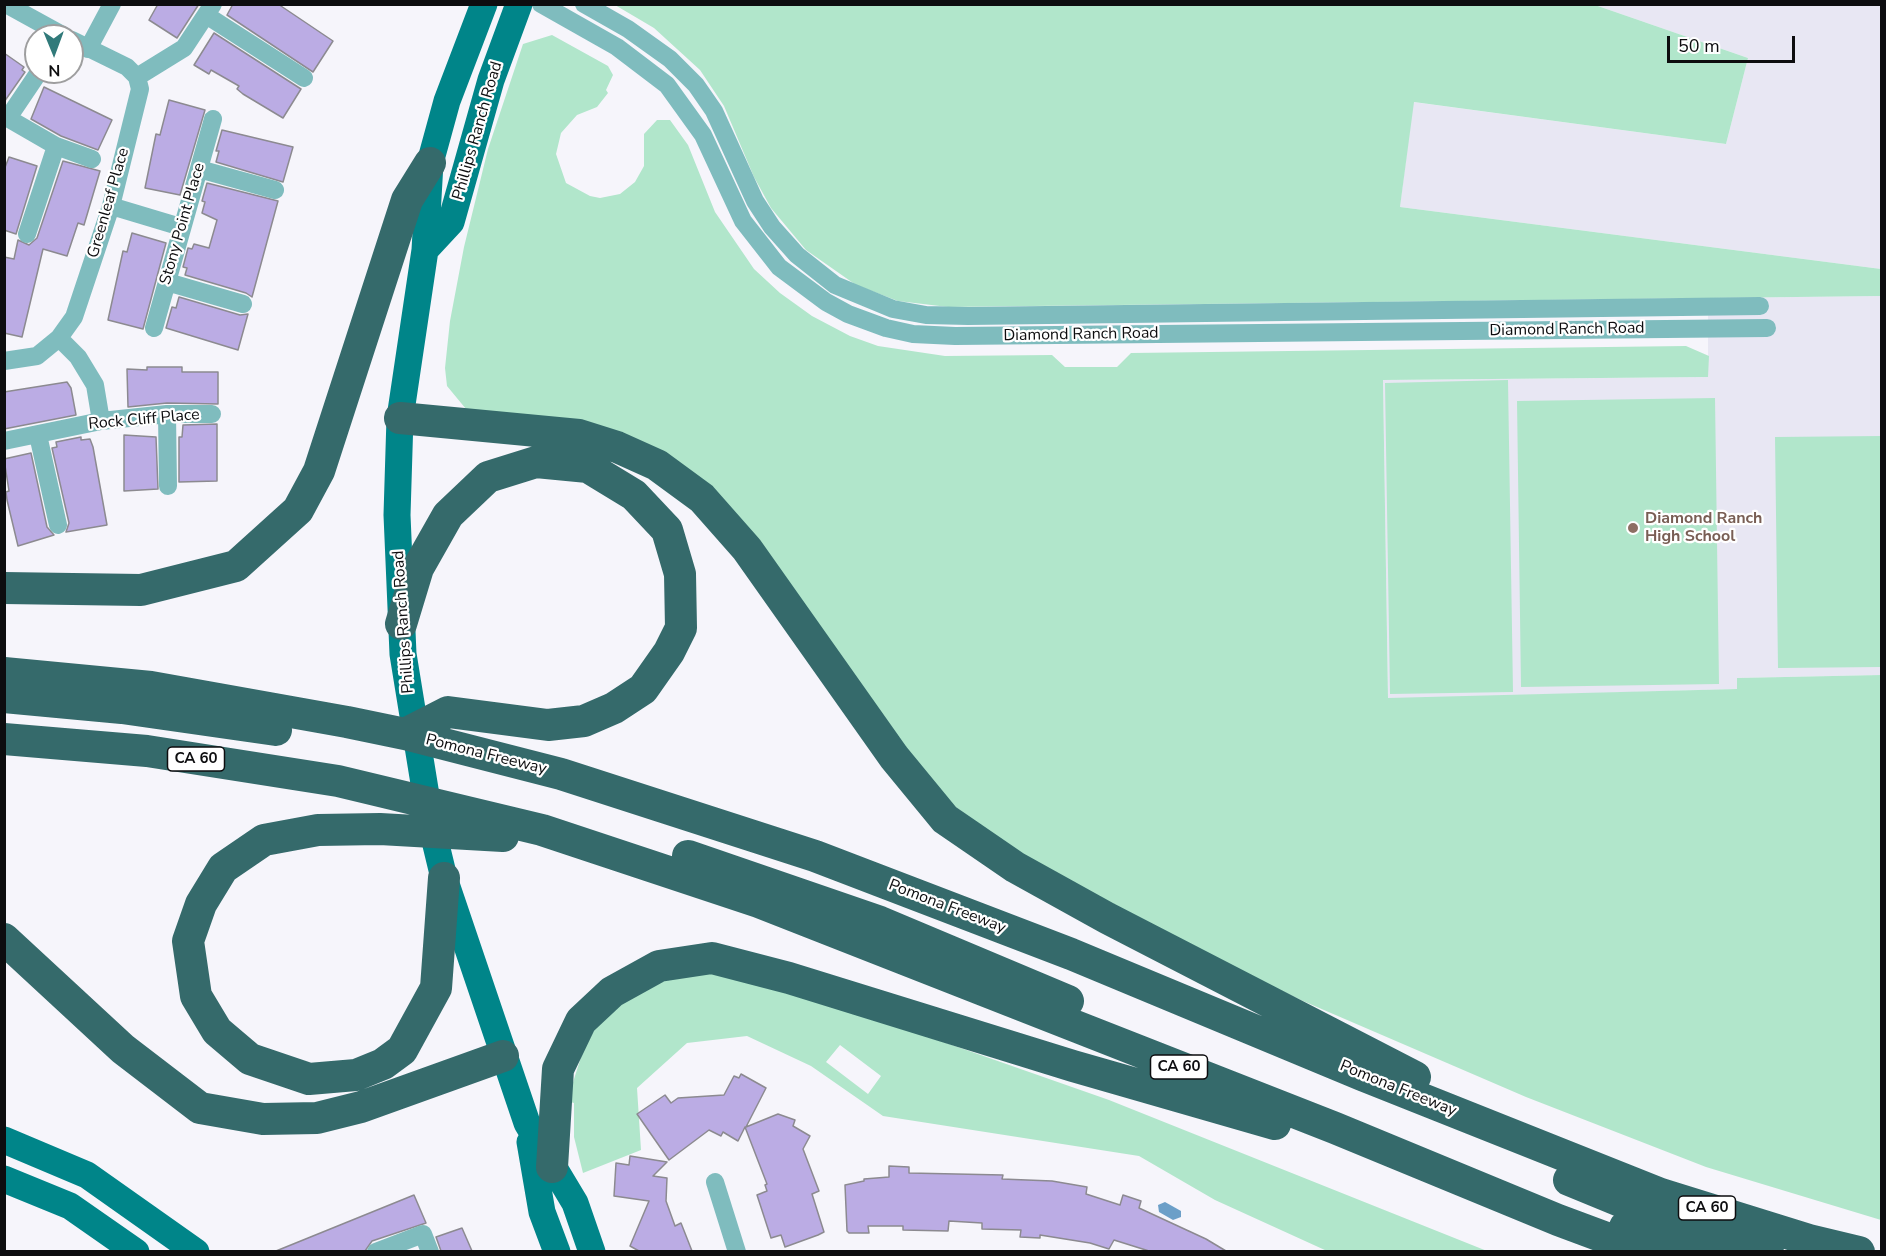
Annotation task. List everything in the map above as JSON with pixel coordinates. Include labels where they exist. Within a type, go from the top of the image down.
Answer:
[{"type":"highway","points":[[4,588],[141,590],[236,566],[298,510],[319,471],[407,200],[430,163]]},
{"type":"highway","points":[[400,418],[579,435],[617,447],[657,465],[702,498],[747,549],[894,757],[945,819],[1015,867],[1097,912],[1560,1153]]},
{"type":"highway","points":[[402,639],[418,568],[448,515],[488,477],[536,462],[588,467],[634,495],[667,531],[680,574],[681,627],[669,652],[644,689],[614,708],[584,720],[548,724],[448,711],[405,734]]},
{"type":"highway","name":"Pomona Freeway","points":[[4,673],[151,687],[347,722],[405,734],[561,774],[815,856],[1071,954],[1661,1194],[1809,1240],[1859,1251]]},
{"type":"highway","points":[[4,697],[122,708],[300,734],[347,722]]},
{"type":"highway","name":"CA 60","points":[[4,740],[147,751],[338,781],[570,839],[759,902],[1644,1251]]},
{"type":"highway","points":[[385,792],[449,789],[518,806],[664,848],[772,883],[880,922],[1512,1183],[1654,1238],[1698,1251]]},
{"type":"highway","points":[[444,878],[436,988],[402,1050],[383,1064],[356,1075],[309,1079],[250,1059],[217,1031],[195,996],[188,941],[201,904],[223,868],[264,840],[318,830],[380,829],[570,839]]},
{"type":"highway","points":[[4,939],[123,1049],[200,1108],[263,1119],[318,1118],[361,1107],[503,1056]]},
{"type":"highway","points":[[552,1167],[558,1069],[581,1021],[612,992],[659,966],[712,958],[789,978],[1073,1066],[1443,1173]]},
{"type":"highway","points":[[1232,1021],[1267,1055],[1642,1210],[1768,1251]]},
{"type":"main road","name":"Phillips Ranch Road","points":[[484,4],[447,101],[430,163],[425,250],[400,418],[398,515],[402,639],[430,820],[444,878],[527,1123],[574,1203],[592,1251]]},
{"type":"main road","name":"Phillips Ranch Road","points":[[425,250],[451,222],[491,80],[519,4]]},
{"type":"main road","name":"Phillips Ranch Road","points":[[527,1123],[542,1212],[557,1251]]},
{"type":"main road","points":[[4,1140],[87,1175],[196,1251]]},
{"type":"main road","points":[[4,1179],[70,1206],[136,1251]]},
{"type":"street","points":[[6,4],[42,24]]},
{"type":"street","points":[[84,27],[112,4]]},
{"type":"street","name":"Diamond Ranch Road","points":[[541,4],[617,47],[667,85],[703,135],[743,221],[779,267],[826,302],[861,320],[886,328],[913,334],[955,336],[1767,328]]},
{"type":"street","name":"Diamond Ranch Road","points":[[584,4],[628,28],[670,59],[696,85],[714,111],[755,201],[772,227],[797,255],[835,285],[893,309],[926,315],[968,316],[1760,306]]},
{"type":"street","points":[[84,46],[127,68],[137,77],[184,48],[210,10],[304,78]]},
{"type":"street","name":"Greenleaf Place","points":[[4,361],[37,356],[59,338],[74,317],[111,206],[140,89],[137,77]]},
{"type":"street","points":[[30,84],[6,117],[56,146],[92,159]]},
{"type":"street","name":"Stony Point Place","points":[[154,328],[213,119]]},
{"type":"street","points":[[27,234],[56,146]]},
{"type":"street","points":[[199,169],[274,190]]},
{"type":"street","points":[[111,206],[181,227]]},
{"type":"street","points":[[167,282],[243,304]]},
{"type":"street","points":[[59,338],[78,357],[95,385],[101,421]]},
{"type":"street","points":[[167,414],[168,486]]},
{"type":"street","name":"Rock Cliff Place","points":[[4,441],[101,421],[167,414],[212,414]]},
{"type":"street","points":[[38,435],[58,525]]},
{"type":"street","points":[[715,1182],[737,1251]]},
{"type":"street","points":[[376,1251],[427,1243]]},
{"type":"shaded area","points":[[1595,5],[1881,5],[1881,269],[1400,207],[1413,102],[1726,144],[1748,58]]},
{"type":"shaded area","name":"Diamond Ranch High School","points":[[1881,296],[1881,675],[1737,678],[1737,689],[1388,699],[1383,380],[1708,377],[1708,298]]},
{"type":"green space","points":[[615,5],[1595,5],[1748,58],[1726,144],[1414,102],[1400,207],[1881,269],[1881,296],[948,307],[898,301],[856,285],[806,250],[771,208],[754,177],[724,106],[700,70],[654,28]]},
{"type":"green space","points":[[552,35],[608,66],[613,75],[606,90],[608,93],[597,107],[577,115],[561,133],[556,154],[566,183],[590,196],[600,198],[620,194],[635,182],[644,166],[644,134],[657,120],[670,120],[688,145],[715,212],[754,269],[780,293],[812,316],[850,336],[878,346],[945,356],[1052,355],[1065,367],[1117,367],[1131,353],[1686,346],[1709,356],[1708,377],[1383,380],[1388,698],[1737,689],[1737,678],[1881,675],[1881,1220],[1706,1167],[1526,1097],[1303,1001],[1063,884],[936,793],[711,495],[466,409],[447,386],[445,368],[450,321],[464,247],[488,149],[523,44]]},
{"type":"green space","points":[[1508,380],[1513,692],[1390,694],[1385,383]]},
{"type":"green space","points":[[1715,398],[1719,684],[1521,687],[1517,401]]},
{"type":"green space","points":[[1881,436],[1881,667],[1778,668],[1775,437]]},
{"type":"green space","points":[[688,972],[733,974],[935,1039],[1109,1100],[1487,1251],[1327,1251],[1215,1200],[1139,1156],[883,1116],[811,1066],[747,1036],[687,1043],[637,1088],[641,1150],[583,1173],[574,1137],[574,1103],[567,1101],[582,1054],[594,1030],[611,1010],[660,980]],"holes":[[[840,1045],[881,1076],[868,1094],[826,1062]]]},
{"type":"water","points":[[1165,1202],[1181,1211],[1181,1217],[1173,1220],[1159,1212],[1158,1205]]},
{"type":"building","points":[[158,4],[199,4],[177,38],[149,20]]},
{"type":"building","points":[[233,4],[278,4],[333,41],[313,72],[227,15]]},
{"type":"building","points":[[214,33],[301,89],[283,118],[243,94],[237,89],[239,86],[211,70],[209,74],[194,65]]},
{"type":"building","points":[[4,53],[24,67],[22,70],[24,73],[4,102]]},
{"type":"building","points":[[44,87],[112,120],[98,150],[61,136],[31,119]]},
{"type":"building","points":[[169,100],[205,110],[180,195],[145,188],[156,134],[160,135]]},
{"type":"building","points":[[222,130],[293,147],[283,182],[216,162],[219,151],[216,151]]},
{"type":"building","points":[[9,157],[37,166],[16,234],[4,230],[4,170]]},
{"type":"building","points":[[63,161],[100,171],[84,225],[78,223],[67,256],[43,249],[22,337],[4,333],[4,257],[14,259],[18,240],[29,245],[37,238]]},
{"type":"building","points":[[207,183],[278,201],[252,297],[246,293],[185,275],[187,268],[183,267],[188,248],[192,249],[194,244],[209,248],[217,220],[202,213],[205,202],[202,201]]},
{"type":"building","points":[[132,233],[166,243],[143,329],[108,320],[123,251],[127,252]]},
{"type":"building","points":[[179,297],[240,315],[248,314],[238,350],[166,328],[172,307],[176,308]]},
{"type":"building","points":[[147,367],[182,367],[182,372],[218,372],[218,404],[167,403],[128,407],[127,369],[147,370]]},
{"type":"building","points":[[67,382],[71,388],[76,415],[4,429],[4,392]]},
{"type":"building","points":[[217,424],[217,481],[179,482],[179,437],[182,437],[183,425]]},
{"type":"building","points":[[124,435],[156,437],[158,489],[124,491]]},
{"type":"building","points":[[81,437],[81,440],[90,439],[93,447],[107,525],[66,532],[69,523],[52,448],[57,447],[56,442]]},
{"type":"building","points":[[31,453],[47,527],[54,535],[18,546],[7,500],[6,492],[9,491],[4,459]]},
{"type":"building","points":[[741,1074],[766,1088],[746,1127],[778,1114],[795,1120],[793,1126],[810,1136],[803,1149],[819,1191],[812,1194],[824,1232],[785,1247],[781,1235],[771,1238],[757,1195],[767,1191],[765,1185],[767,1184],[745,1127],[738,1141],[723,1132],[721,1136],[709,1130],[669,1160],[637,1114],[665,1095],[671,1103],[678,1098],[724,1095],[734,1076],[739,1078]]},
{"type":"building","points":[[630,1156],[667,1162],[653,1176],[667,1178],[666,1201],[675,1226],[681,1223],[692,1251],[639,1251],[630,1246],[649,1201],[614,1196],[616,1163],[629,1165]]},
{"type":"building","points":[[889,1166],[909,1167],[909,1173],[1003,1175],[1002,1179],[1052,1181],[1087,1187],[1086,1194],[1120,1205],[1123,1195],[1141,1201],[1139,1208],[1206,1239],[1226,1251],[1149,1251],[1114,1240],[1109,1249],[1090,1243],[1040,1235],[1040,1238],[1020,1237],[1021,1230],[982,1229],[982,1223],[949,1221],[948,1231],[903,1230],[903,1226],[868,1226],[869,1233],[849,1233],[847,1231],[845,1185],[864,1181],[864,1179],[889,1177]]},
{"type":"building","points":[[414,1195],[426,1223],[372,1241],[365,1251],[276,1251]]},
{"type":"building","points":[[462,1228],[472,1251],[441,1251],[436,1237]]},
{"type":"place","name":"Diamond Ranch High School","points":[[1633,528]]}]
